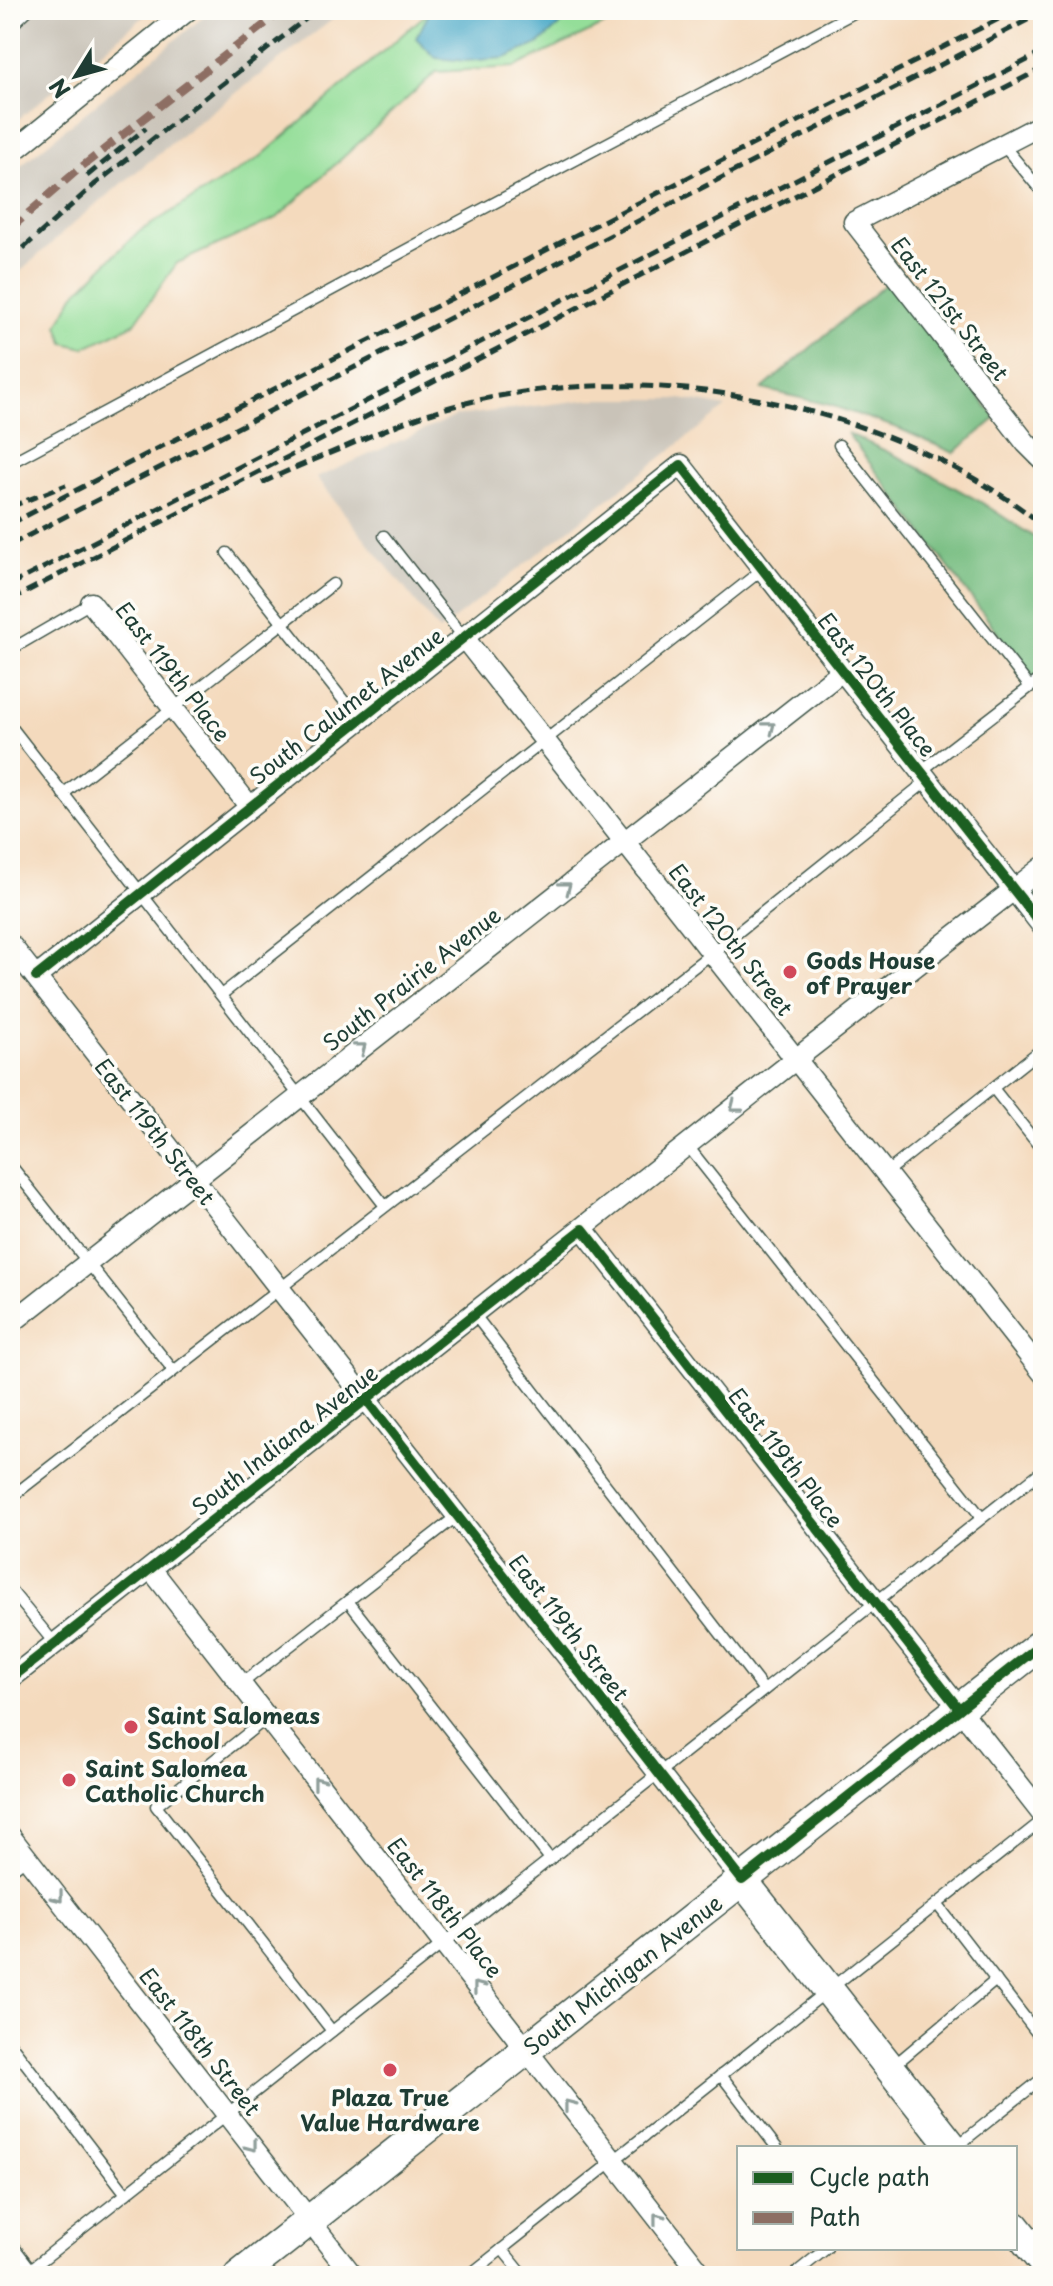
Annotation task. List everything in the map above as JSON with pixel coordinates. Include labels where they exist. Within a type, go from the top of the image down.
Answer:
[{"type":"main road","name":"South Michigan Avenue","points":[[239,2276],[1043,1643]]},
{"type":"main road","name":"East 119th Street","points":[[742,1880],[952,2146]]},
{"type":"main road","points":[[1017,2229],[1043,2261],[1023,2276]]},
{"type":"street","points":[[10,154],[188,10]]},
{"type":"street","points":[[1003,145],[1043,124]]},
{"type":"street","name":"East 121st Street","points":[[1003,145],[854,222],[1026,443],[1043,460]]},
{"type":"street","name":"East 120th Place","points":[[681,465],[1043,927]]},
{"type":"street","name":"South Calumet Avenue","points":[[36,977],[681,465]]},
{"type":"street","name":"East 119th Place","points":[[91,603],[250,807]]},
{"type":"street","name":"East 120th Street","points":[[464,638],[1043,1373]]},
{"type":"street","name":"South Prairie Avenue","points":[[10,1324],[842,671]]},
{"type":"street","name":"South Indiana Avenue","points":[[10,1679],[1043,867]]},
{"type":"street","name":"East 119th Street","points":[[10,944],[742,1880]]},
{"type":"street","name":"East 119th Place","points":[[583,1229],[1043,1817]]},
{"type":"street","name":"East 118th Place","points":[[151,1569],[703,2276]]},
{"type":"street","name":"East 118th Street","points":[[10,1836],[353,2276]]},
{"type":"street","points":[[10,2250],[26,2275]]},
{"type":"lane","points":[[10,27],[28,10]]},
{"type":"lane","points":[[10,463],[859,10]]},
{"type":"lane","points":[[1003,145],[1043,193]]},
{"type":"lane","points":[[839,445],[1030,687]]},
{"type":"lane","name":"East 120th Street","points":[[384,536],[464,638]]},
{"type":"lane","points":[[227,553],[359,720]]},
{"type":"lane","points":[[221,995],[763,569]]},
{"type":"lane","points":[[63,794],[333,584]]},
{"type":"lane","points":[[10,650],[91,603]]},
{"type":"lane","points":[[10,1498],[712,953],[1043,677]]},
{"type":"lane","points":[[10,725],[385,1206]]},
{"type":"lane","points":[[886,1173],[1043,1048]]},
{"type":"lane","points":[[993,1088],[1043,1151]]},
{"type":"lane","points":[[687,1145],[982,1518]]},
{"type":"lane","points":[[10,1164],[173,1370]]},
{"type":"lane","points":[[474,1314],[764,1690]]},
{"type":"lane","points":[[26,2275],[1043,1470]]},
{"type":"lane","points":[[241,1684],[457,1516]]},
{"type":"lane","points":[[10,1589],[55,1644]]},
{"type":"lane","points":[[348,1601],[550,1859]]},
{"type":"lane","points":[[267,1718],[156,1806],[332,2031]]},
{"type":"lane","points":[[468,2276],[1043,1817]]},
{"type":"lane","points":[[10,1871],[27,1858]]},
{"type":"lane","points":[[937,1904],[1043,2041]]},
{"type":"lane","points":[[891,2069],[996,1980]]},
{"type":"lane","points":[[10,2043],[126,2194]]},
{"type":"lane","points":[[721,2075],[775,2146]]},
{"type":"lane","points":[[957,2146],[1043,2078]]},
{"type":"lane","points":[[502,2249],[524,2276]]},
{"type":"lane","points":[[792,2276],[824,2250]]},
{"type":"shaded area","points":[[10,10],[152,10],[10,126]]},
{"type":"shaded area","points":[[212,10],[345,10],[189,129],[77,220],[10,281],[10,174]]},
{"type":"shaded area","points":[[592,399],[681,399],[726,407],[439,631],[316,478],[456,416]]},
{"type":"green space","points":[[431,10],[636,10],[515,67],[436,72],[277,218],[177,263],[134,324],[84,348],[64,343],[58,325],[74,295],[137,233],[259,158]]},
{"type":"green space","points":[[889,281],[996,418],[954,453],[900,429],[830,405],[762,389]]},
{"type":"green space","points":[[847,433],[903,459],[981,502],[1043,543],[1043,670],[1032,678]]},
{"type":"water","points":[[431,10],[576,10],[540,43],[505,58],[466,61],[436,58],[416,38]]},
{"type":"railway","points":[[10,260],[94,185],[317,10]]},
{"type":"railway","points":[[10,524],[1016,10]]},
{"type":"railway","points":[[10,545],[1043,12]]},
{"type":"railway","points":[[10,585],[1043,52]]},
{"type":"railway","points":[[10,600],[1043,68]]},
{"type":"railway","points":[[87,176],[146,128]]},
{"type":"railway","points":[[262,483],[402,423],[466,403],[539,390],[615,386],[691,389],[768,401],[843,421],[915,448],[982,483],[1043,525]]},
{"type":"railway","points":[[10,507],[66,485]]},
{"type":"marked path","points":[[10,229],[80,168],[283,10]]},
{"type":"cycle path","points":[[36,977],[681,465],[1043,927]]},
{"type":"cycle path","points":[[10,1679],[583,1229],[959,1709]]},
{"type":"cycle path","points":[[366,1399],[742,1880],[1043,1643]]},
{"type":"place","name":"Gods House of Prayer","points":[[790,972]]},
{"type":"place","name":"Saint Salomeas School","points":[[131,1727]]},
{"type":"place","name":"Saint Salomea Catholic Church","points":[[69,1780]]},
{"type":"place","name":"Plaza True Value Hardware","points":[[390,2070]]}]
